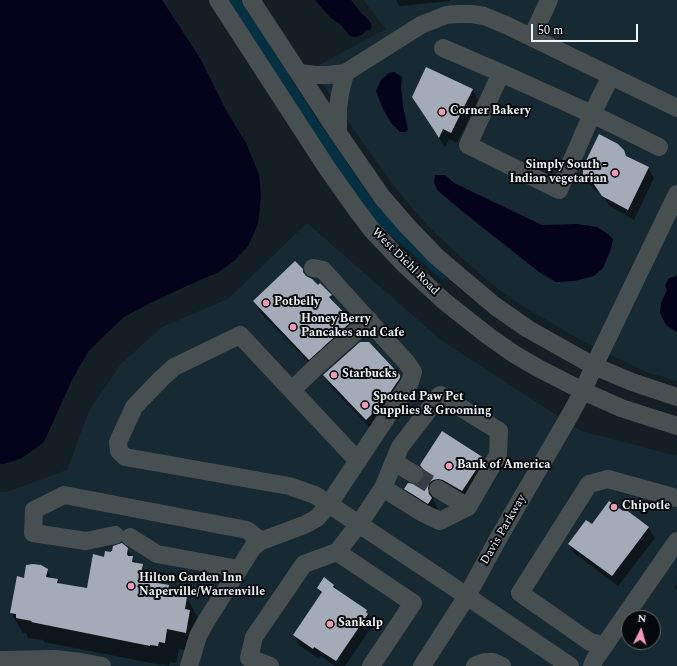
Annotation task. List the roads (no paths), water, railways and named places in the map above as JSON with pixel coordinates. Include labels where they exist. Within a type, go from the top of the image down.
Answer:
[{"type":"street","name":"West Diehl Road","points":[[218,0],[327,168],[372,230],[406,266],[444,301],[514,354],[583,391],[621,408],[677,426]]},
{"type":"street","points":[[251,0],[338,133],[382,197],[437,257],[485,298],[535,333],[594,366],[632,382],[677,398]]},
{"type":"street","points":[[532,37],[549,0]]},
{"type":"street","points":[[299,73],[316,75],[345,73],[421,25],[434,19],[446,15],[458,14],[484,16],[532,37],[677,108]]},
{"type":"street","points":[[443,48],[592,114],[659,147]]},
{"type":"street","points":[[338,133],[338,108],[341,84],[345,73]]},
{"type":"street","points":[[501,73],[468,145],[559,190],[592,114],[611,76]]},
{"type":"street","name":"Davis Parkway","points":[[422,666],[467,596],[499,537],[567,421],[583,391],[677,194]]},
{"type":"street","points":[[189,666],[198,636],[253,547],[261,541],[304,525],[317,518],[329,504],[410,382],[413,372],[407,363],[323,270],[312,268]]},
{"type":"street","points":[[292,390],[369,320]]},
{"type":"street","points":[[358,461],[240,335],[174,367],[161,378],[134,407],[118,442],[119,450],[125,457],[289,486],[314,495],[570,666]]},
{"type":"street","points":[[270,666],[249,658],[254,637],[304,564],[337,552],[359,524],[384,488],[400,447],[440,395],[499,431],[498,455],[468,507],[440,521],[423,513],[384,488]]},
{"type":"street","points":[[394,462],[414,474]]},
{"type":"street","points":[[604,646],[590,642],[520,593],[589,484],[608,479],[677,498]]},
{"type":"street","points":[[438,489],[468,507]]},
{"type":"street","points":[[239,569],[157,554],[122,536],[86,541],[33,533],[34,510],[64,495],[246,530],[261,541]]},
{"type":"street","points":[[592,666],[604,646],[677,541]]},
{"type":"street","points":[[337,552],[413,603],[371,666]]},
{"type":"street","points":[[2,662],[39,662],[55,659],[102,666]]},
{"type":"street","points":[[475,666],[476,664],[485,662],[493,662],[502,666]]},
{"type":"tunnel","points":[[414,474],[438,489]]},
{"type":"place","name":"Corner Bakery","points":[[442,112]]},
{"type":"place","name":"Simply South - Indian vegetarian","points":[[615,173]]},
{"type":"place","name":"Potbelly","points":[[266,303]]},
{"type":"place","name":"Honey Berry Pancakes and Cafe","points":[[293,327]]},
{"type":"place","name":"Starbucks","points":[[334,375]]},
{"type":"place","name":"Spotted Paw Pet Supplies & Grooming","points":[[365,405]]},
{"type":"place","name":"Bank of America","points":[[449,466]]},
{"type":"place","name":"Chipotle","points":[[614,507]]},
{"type":"place","name":"Hilton Garden Inn Naperville/Warrenville","points":[[131,586]]},
{"type":"place","name":"Sankalp","points":[[330,624]]}]
